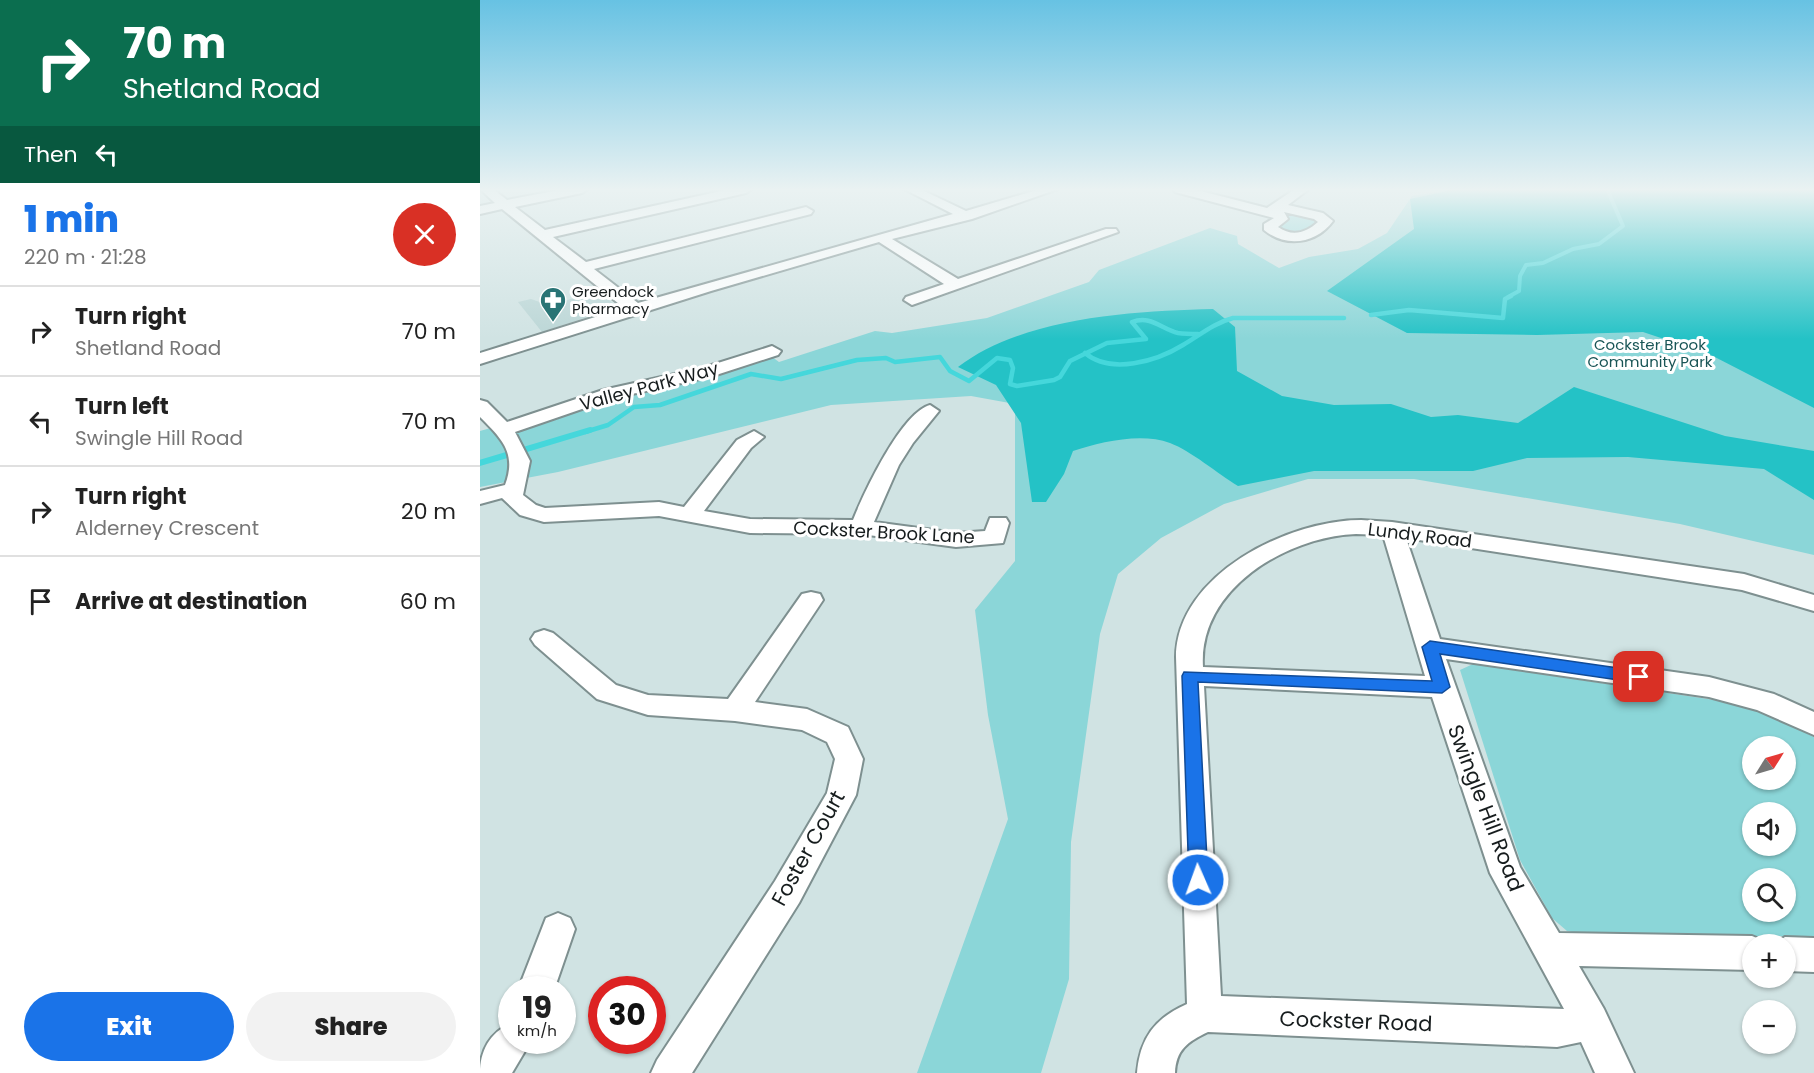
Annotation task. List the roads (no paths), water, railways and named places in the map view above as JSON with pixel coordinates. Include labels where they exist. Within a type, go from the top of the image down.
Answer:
[{"type":"street","points":[[547,239],[637,310]]},
{"type":"street","points":[[583,267],[694,239]]},
{"type":"street","points":[[480,359],[873,239]]},
{"type":"street","points":[[883,239],[956,285]]},
{"type":"street","points":[[912,300],[1090,239]]},
{"type":"street","name":"Valley Park Way","points":[[502,430],[609,394],[707,372],[769,355]]},
{"type":"street","points":[[480,406],[502,430],[518,453],[521,468],[513,489],[480,498]]},
{"type":"street","points":[[861,527],[882,472],[918,416]]},
{"type":"street","points":[[689,515],[743,441]]},
{"type":"street","name":"Cockster Brook Lane","points":[[513,489],[512,497],[528,510],[543,515],[659,509],[750,526],[861,527],[956,540],[995,538],[998,523]]},
{"type":"street","name":"Lundy Road","points":[[1207,1014],[1203,982],[1190,676],[1191,639],[1213,596],[1238,570],[1270,549],[1305,537],[1350,527],[1392,529],[1744,582],[1814,603]]},
{"type":"street","name":"Swingle Hill Road","points":[[1392,529],[1442,687],[1506,873],[1591,1022],[1615,1073]]},
{"type":"street","points":[[735,710],[811,600]]},
{"type":"street","name":"Foster Court","points":[[544,639],[607,692],[648,705],[735,710],[807,720],[838,735],[849,759],[841,795],[787,892],[670,1073]]},
{"type":"street","points":[[1430,647],[1708,687],[1764,701],[1814,724]]},
{"type":"street","points":[[1190,676],[1442,687]]},
{"type":"street","points":[[541,976],[558,929]]},
{"type":"street","points":[[1548,949],[1742,953]]},
{"type":"street","points":[[1796,954],[1814,955]]},
{"type":"street","name":"Cockster Road","points":[[1156,1073],[1156,1052],[1175,1028],[1207,1014],[1557,1029],[1591,1022]]},
{"type":"street","points":[[490,1073],[503,1054]]},
{"type":"waterway","points":[[1508,297],[1519,291],[1520,276],[1526,265],[1543,263],[1573,249],[1599,244],[1606,239]]},
{"type":"waterway","points":[[1371,315],[1409,310],[1503,318],[1505,299],[1511,296]]},
{"type":"waterway","points":[[1086,353],[1096,360],[1108,363],[1134,363],[1172,351],[1213,326],[1233,318],[1344,318]]},
{"type":"waterway","points":[[1086,353],[1107,343],[1146,339],[1132,322],[1139,320],[1150,321],[1178,333],[1198,334]]},
{"type":"waterway","points":[[585,432],[608,425],[634,407],[660,405],[751,374],[781,379],[857,360],[886,358],[895,362],[940,357],[950,371],[969,381],[997,358],[1010,360],[1013,368],[1010,384],[1017,386],[1054,380],[1060,377],[1070,361],[1086,353]]},
{"type":"waterway","points":[[480,463],[590,430]]},
{"type":"place","name":"Greendock Pharmacy","points":[[553,323]]},
{"type":"park label","name":"Cockster Brook Community Park","points":[[1650,352]]}]
